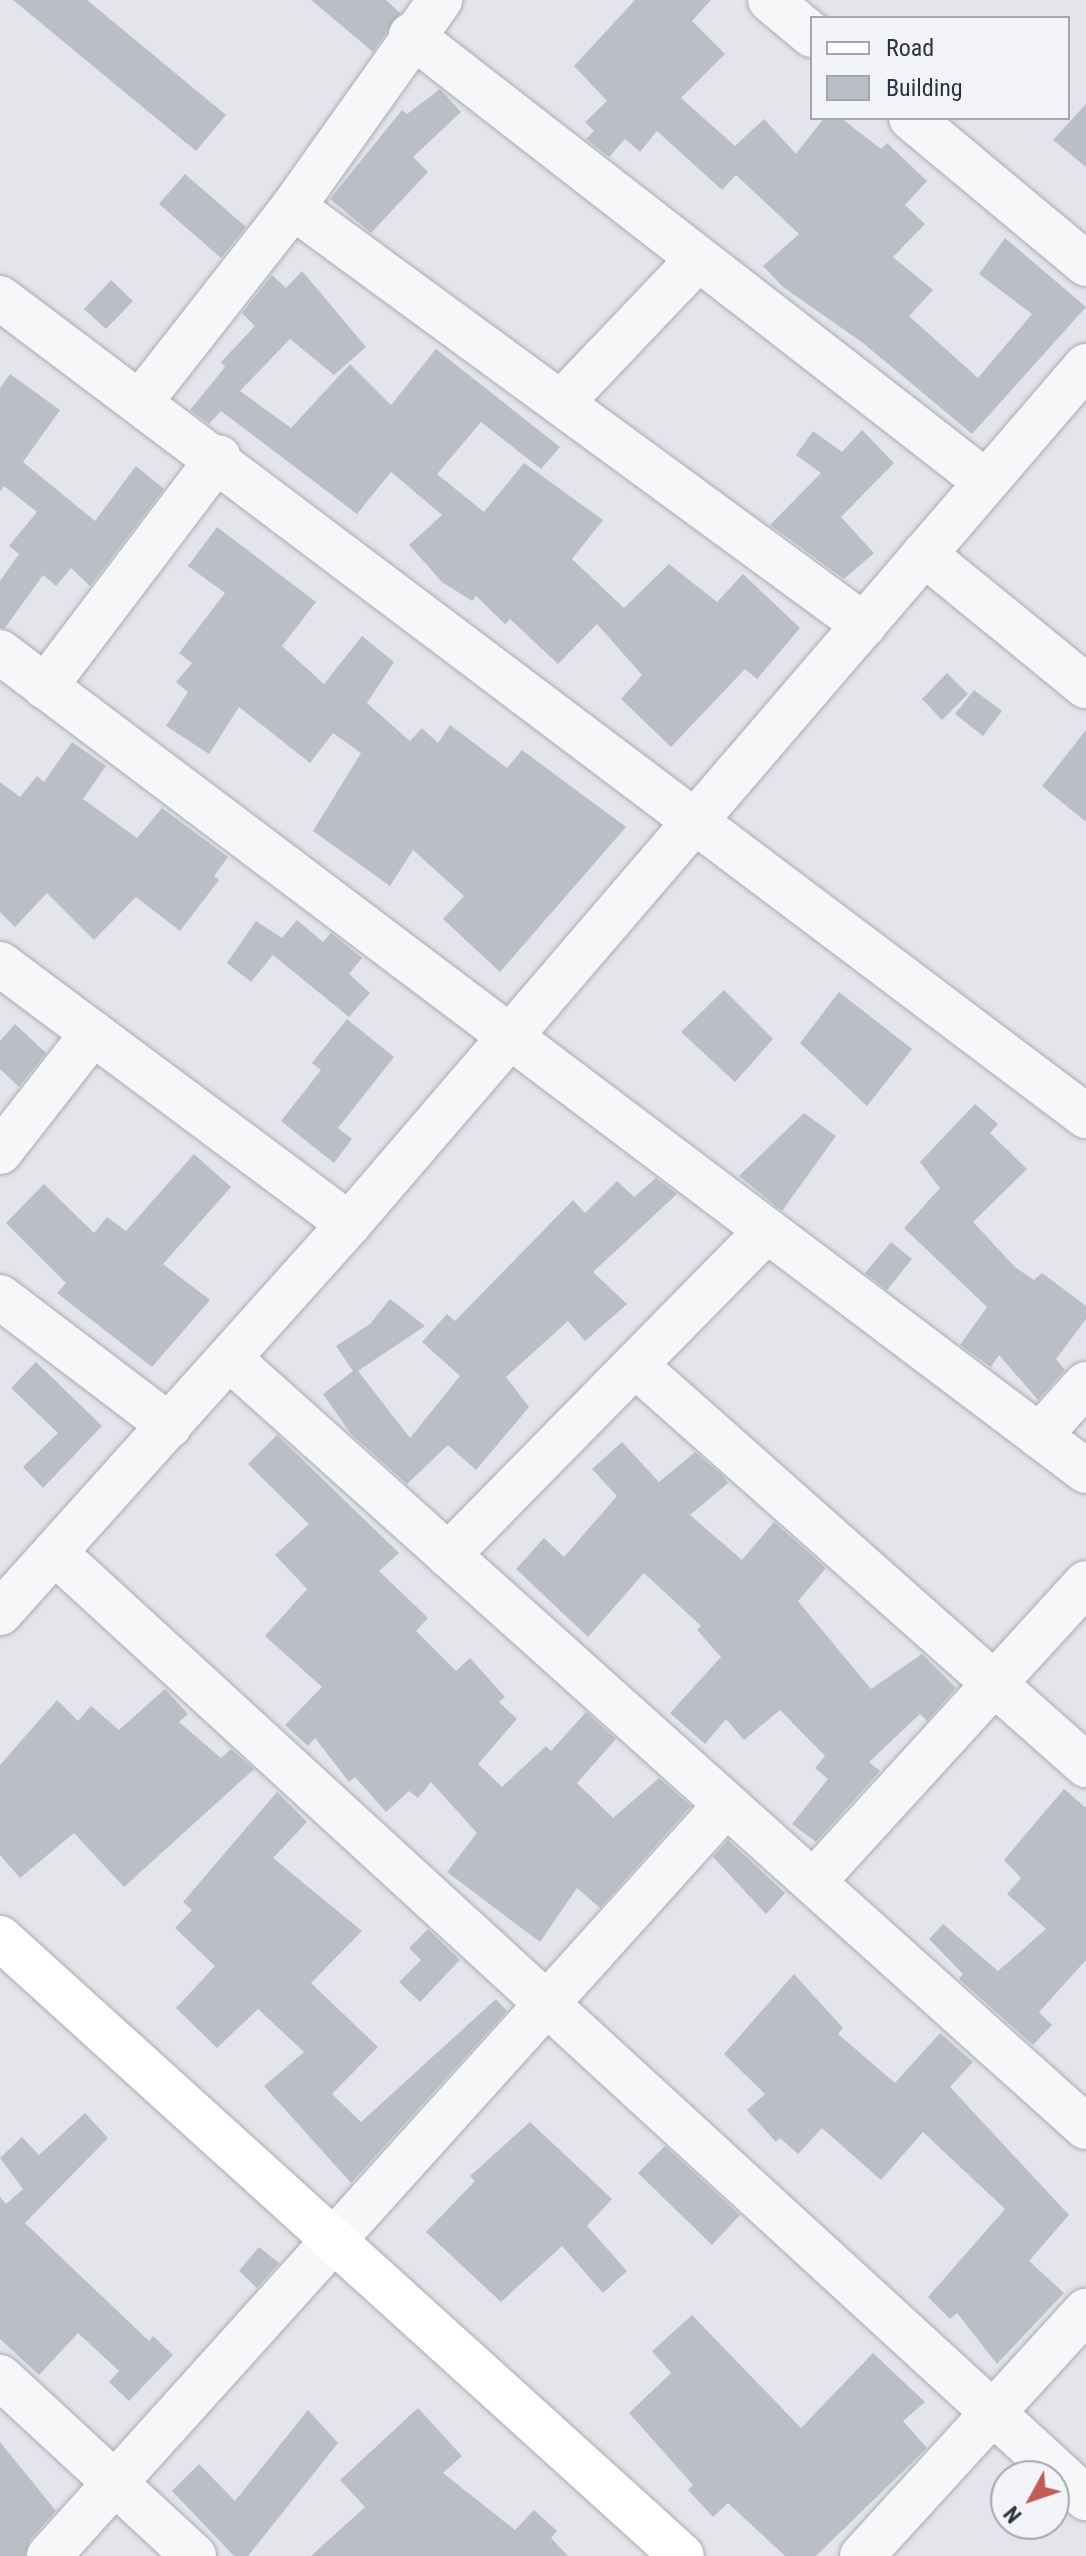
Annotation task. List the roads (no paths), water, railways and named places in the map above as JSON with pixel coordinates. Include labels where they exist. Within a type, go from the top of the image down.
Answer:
[{"type":"main road","points":[[0,1938],[682,2556]]},
{"type":"street","points":[[141,401],[293,207],[411,35],[440,0]]},
{"type":"street","points":[[770,0],[810,33]]},
{"type":"street","points":[[411,35],[986,482]]},
{"type":"street","points":[[913,120],[1086,264]]},
{"type":"street","points":[[293,207],[864,625]]},
{"type":"street","points":[[561,403],[698,259]]},
{"type":"street","points":[[0,298],[219,457],[695,822],[1086,1116]]},
{"type":"street","points":[[0,1613],[349,1224],[1086,366]]},
{"type":"street","points":[[45,687],[219,457]]},
{"type":"street","points":[[924,554],[1086,686]]},
{"type":"street","points":[[2,658],[45,687],[764,1233],[1086,1471]]},
{"type":"street","points":[[0,964],[349,1224]]},
{"type":"street","points":[[0,1152],[93,1033]]},
{"type":"street","points":[[448,1555],[764,1233]]},
{"type":"street","points":[[0,1297],[170,1426]]},
{"type":"street","points":[[230,1359],[726,1805],[815,1880],[1086,2127]]},
{"type":"street","points":[[635,1365],[1086,1765]]},
{"type":"street","points":[[1039,1436],[1086,1384]]},
{"type":"street","points":[[55,1553],[1086,2498]]},
{"type":"street","points":[[815,1880],[1086,1583]]},
{"type":"street","points":[[49,2556],[331,2236],[726,1805]]},
{"type":"street","points":[[862,2556],[1086,2311]]},
{"type":"street","points":[[0,2377],[194,2556]]}]
